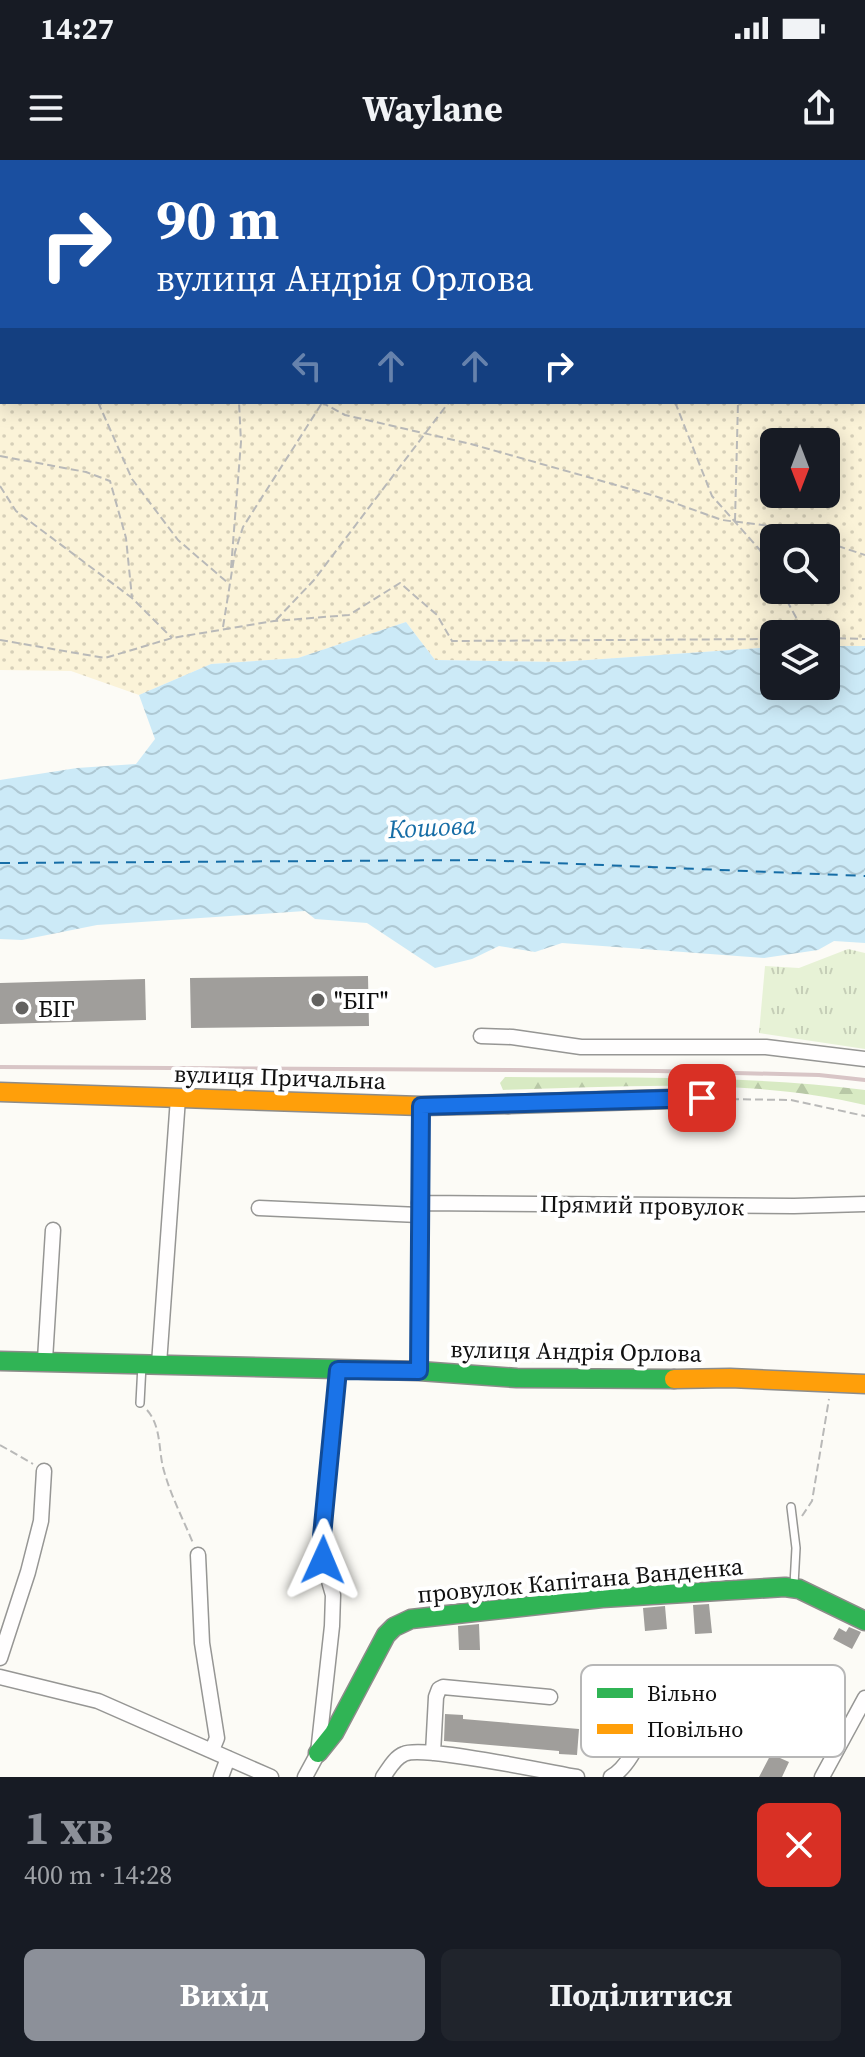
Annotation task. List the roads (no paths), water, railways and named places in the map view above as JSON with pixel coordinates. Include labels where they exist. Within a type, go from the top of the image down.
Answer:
[{"type":"street","points":[[481,1036],[581,1047],[766,1047],[865,1059]]},
{"type":"street","name":"вулиця Причальна","points":[[0,1092],[421,1106],[702,1098]]},
{"type":"street","points":[[150,1364],[178,1098]]},
{"type":"street","points":[[419,1371],[421,1106]]},
{"type":"street","name":"Прямий провулок","points":[[259,1208],[865,1204]]},
{"type":"street","points":[[45,1360],[53,1230]]},
{"type":"street","name":"вулиця Андрія Орлова","points":[[0,1361],[419,1371],[517,1378],[730,1378],[865,1384]]},
{"type":"street","points":[[305,1777],[318,1753],[326,1700],[333,1604],[323,1560],[322,1536],[338,1370]]},
{"type":"street","points":[[0,1658],[41,1521],[44,1471]]},
{"type":"street","points":[[198,1555],[202,1643],[217,1738],[212,1750]]},
{"type":"street","name":"провулок Капітана Ванденка","points":[[318,1753],[334,1733],[381,1642],[394,1627],[411,1619],[602,1598],[794,1588],[865,1621]]},
{"type":"street","points":[[0,1677],[98,1701],[271,1777]]},
{"type":"street","points":[[433,1753],[439,1689],[451,1687],[550,1697]]},
{"type":"street","points":[[845,1735],[865,1698]]},
{"type":"street","points":[[383,1777],[405,1753],[433,1753],[510,1772],[577,1777]]},
{"type":"street","points":[[611,1777],[619,1773],[630,1757]]},
{"type":"street","points":[[822,1777],[833,1757]]},
{"type":"street","points":[[221,1777],[228,1758]]},
{"type":"lane","points":[[140,1403],[150,1364]]},
{"type":"lane","points":[[791,1507],[795,1522],[794,1588]]},
{"type":"water","name":"Кошова","points":[[406,622],[435,660],[559,662],[760,648],[760,700],[840,700],[840,646],[865,646],[865,943],[834,941],[818,950],[764,958],[562,943],[535,952],[499,946],[472,959],[435,968],[367,923],[315,919],[305,911],[97,925],[22,940],[0,939],[0,780],[77,768],[136,764],[155,739],[139,695],[211,664],[298,658]]},
{"type":"railway","points":[[0,1067],[658,1071],[819,1075],[865,1080]]},
{"type":"place","name":"\"БІГ\"","points":[[318,1000]]},
{"type":"place","name":"БІГ","points":[[22,1008]]}]
